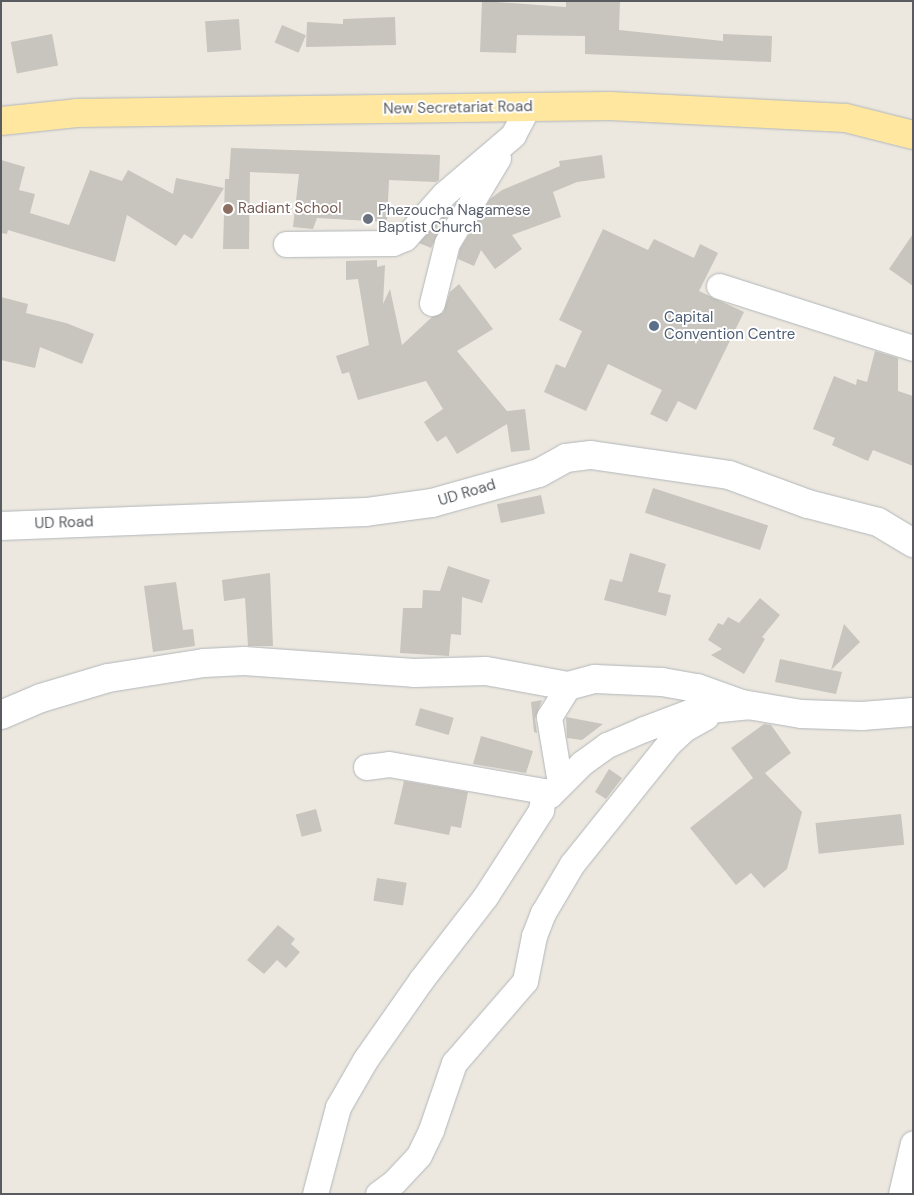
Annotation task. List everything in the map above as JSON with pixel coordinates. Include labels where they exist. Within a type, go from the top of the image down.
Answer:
[{"type":"main road","name":"New Secretariat Road","points":[[1,121],[77,113],[610,106],[846,118],[913,135]]},
{"type":"main road","name":"UD Road","points":[[1,526],[366,512],[432,503],[539,473],[566,458],[591,455],[729,475],[808,504],[878,522],[913,544]]},
{"type":"main road","points":[[1,715],[41,698],[108,678],[204,663],[244,661],[414,673],[486,672],[568,686],[595,679],[662,682],[697,688],[751,706],[810,714],[862,716],[913,712]]},
{"type":"street","points":[[432,303],[447,244],[463,212],[513,135],[528,107]]},
{"type":"street","points":[[286,244],[393,243],[405,238],[444,194],[513,135]]},
{"type":"street","points":[[719,286],[913,348]]},
{"type":"street","points":[[552,787],[549,717],[568,686]]},
{"type":"street","points":[[315,1194],[338,1107],[360,1068],[420,980],[486,897],[541,810],[552,787],[607,745],[689,712],[751,706]]},
{"type":"street","points":[[378,1194],[419,1155],[431,1130],[454,1063],[525,981],[537,928],[572,864],[668,744],[684,729],[720,709]]},
{"type":"street","points":[[366,766],[388,764],[552,787]]},
{"type":"street","points":[[901,1194],[913,1143]]},
{"type":"building","points":[[482,1],[566,7],[566,1],[620,1],[619,30],[723,41],[723,34],[772,36],[771,62],[585,54],[585,36],[517,35],[516,53],[480,52]]},
{"type":"building","points":[[395,17],[396,45],[306,47],[307,22],[343,24],[343,19]]},
{"type":"building","points":[[239,19],[241,50],[207,52],[205,21]]},
{"type":"building","points":[[282,25],[306,35],[299,53],[275,42]]},
{"type":"building","points":[[52,34],[58,65],[17,73],[11,42]]},
{"type":"building","points":[[231,148],[440,155],[439,180],[436,182],[389,180],[387,222],[317,218],[313,229],[293,227],[299,174],[250,172],[249,249],[223,249],[225,179],[229,179]]},
{"type":"building","points":[[602,155],[605,178],[577,182],[553,192],[561,217],[512,235],[522,249],[495,269],[481,250],[474,266],[458,259],[460,249],[490,199],[502,190],[560,166],[559,161]]},
{"type":"building","points":[[1,160],[25,167],[19,190],[35,194],[30,213],[69,225],[90,170],[122,181],[128,170],[173,194],[176,178],[224,188],[192,239],[184,234],[176,246],[127,215],[115,262],[8,230],[7,234],[1,233]]},
{"type":"building","points":[[452,206],[431,248],[419,243]]},
{"type":"building","name":"Capital Convention Centre","points":[[603,229],[648,250],[654,239],[694,258],[700,244],[718,253],[699,291],[744,312],[696,410],[678,401],[667,422],[650,414],[662,390],[608,364],[586,411],[544,392],[556,364],[565,368],[582,331],[559,320]]},
{"type":"building","points":[[913,234],[913,286],[889,269]]},
{"type":"building","points":[[377,260],[377,267],[385,265],[383,304],[390,289],[402,345],[432,317],[443,313],[450,292],[459,284],[493,329],[457,351],[507,411],[525,409],[530,450],[511,452],[507,424],[457,454],[446,436],[437,442],[424,422],[443,409],[426,381],[358,400],[349,372],[342,374],[336,356],[369,345],[358,279],[346,280],[346,261]]},
{"type":"building","points":[[1,297],[28,304],[26,313],[66,323],[94,334],[82,364],[40,347],[35,368],[1,360]]},
{"type":"building","points":[[875,351],[898,358],[898,391],[913,396],[913,466],[873,450],[868,461],[832,445],[835,438],[813,429],[834,376],[856,385],[857,379],[867,382]]},
{"type":"building","points":[[653,488],[768,525],[760,550],[645,513]]},
{"type":"building","points":[[541,495],[545,514],[501,523],[497,504]]},
{"type":"building","points":[[630,553],[666,564],[658,592],[671,595],[666,616],[604,600],[610,579],[622,582]]},
{"type":"building","points":[[448,566],[490,580],[482,603],[462,597],[461,635],[451,634],[449,656],[400,653],[403,608],[422,608],[423,590],[440,591]]},
{"type":"building","points":[[270,573],[273,646],[248,646],[245,598],[224,601],[222,580]]},
{"type":"building","points":[[176,582],[183,630],[193,629],[195,646],[153,652],[144,586]]},
{"type":"building","points":[[760,598],[780,615],[762,637],[765,639],[744,674],[711,655],[722,649],[708,640],[718,623],[723,625],[728,617],[739,623]]},
{"type":"building","points":[[844,624],[860,642],[831,670]]},
{"type":"building","points":[[780,659],[842,672],[836,694],[775,682]]},
{"type":"building","points":[[542,700],[535,719],[537,733],[534,732],[531,702]]},
{"type":"building","points":[[420,708],[454,718],[449,735],[415,725]]},
{"type":"building","points":[[566,717],[603,724],[582,740],[567,738]]},
{"type":"building","points":[[764,724],[771,725],[791,753],[765,773],[802,812],[787,869],[764,888],[751,873],[736,885],[690,828],[753,778],[731,748]]},
{"type":"building","points":[[481,736],[533,751],[526,773],[473,764]]},
{"type":"building","points":[[609,769],[622,778],[606,799],[595,792]]},
{"type":"building","points":[[404,781],[468,792],[461,828],[451,826],[449,835],[394,824]]},
{"type":"building","points":[[316,809],[322,831],[302,837],[296,814]]},
{"type":"building","points":[[901,814],[904,845],[819,854],[815,823]]},
{"type":"building","points":[[377,878],[407,883],[403,905],[373,901]]},
{"type":"building","points":[[278,925],[295,939],[291,944],[300,952],[286,968],[277,960],[264,974],[247,960]]},
{"type":"place","name":"Radiant School","points":[[228,209]]},
{"type":"place","name":"Phezoucha Nagamese Baptist Church","points":[[368,219]]},
{"type":"place","name":"Capital Convention Centre","points":[[654,326]]}]
